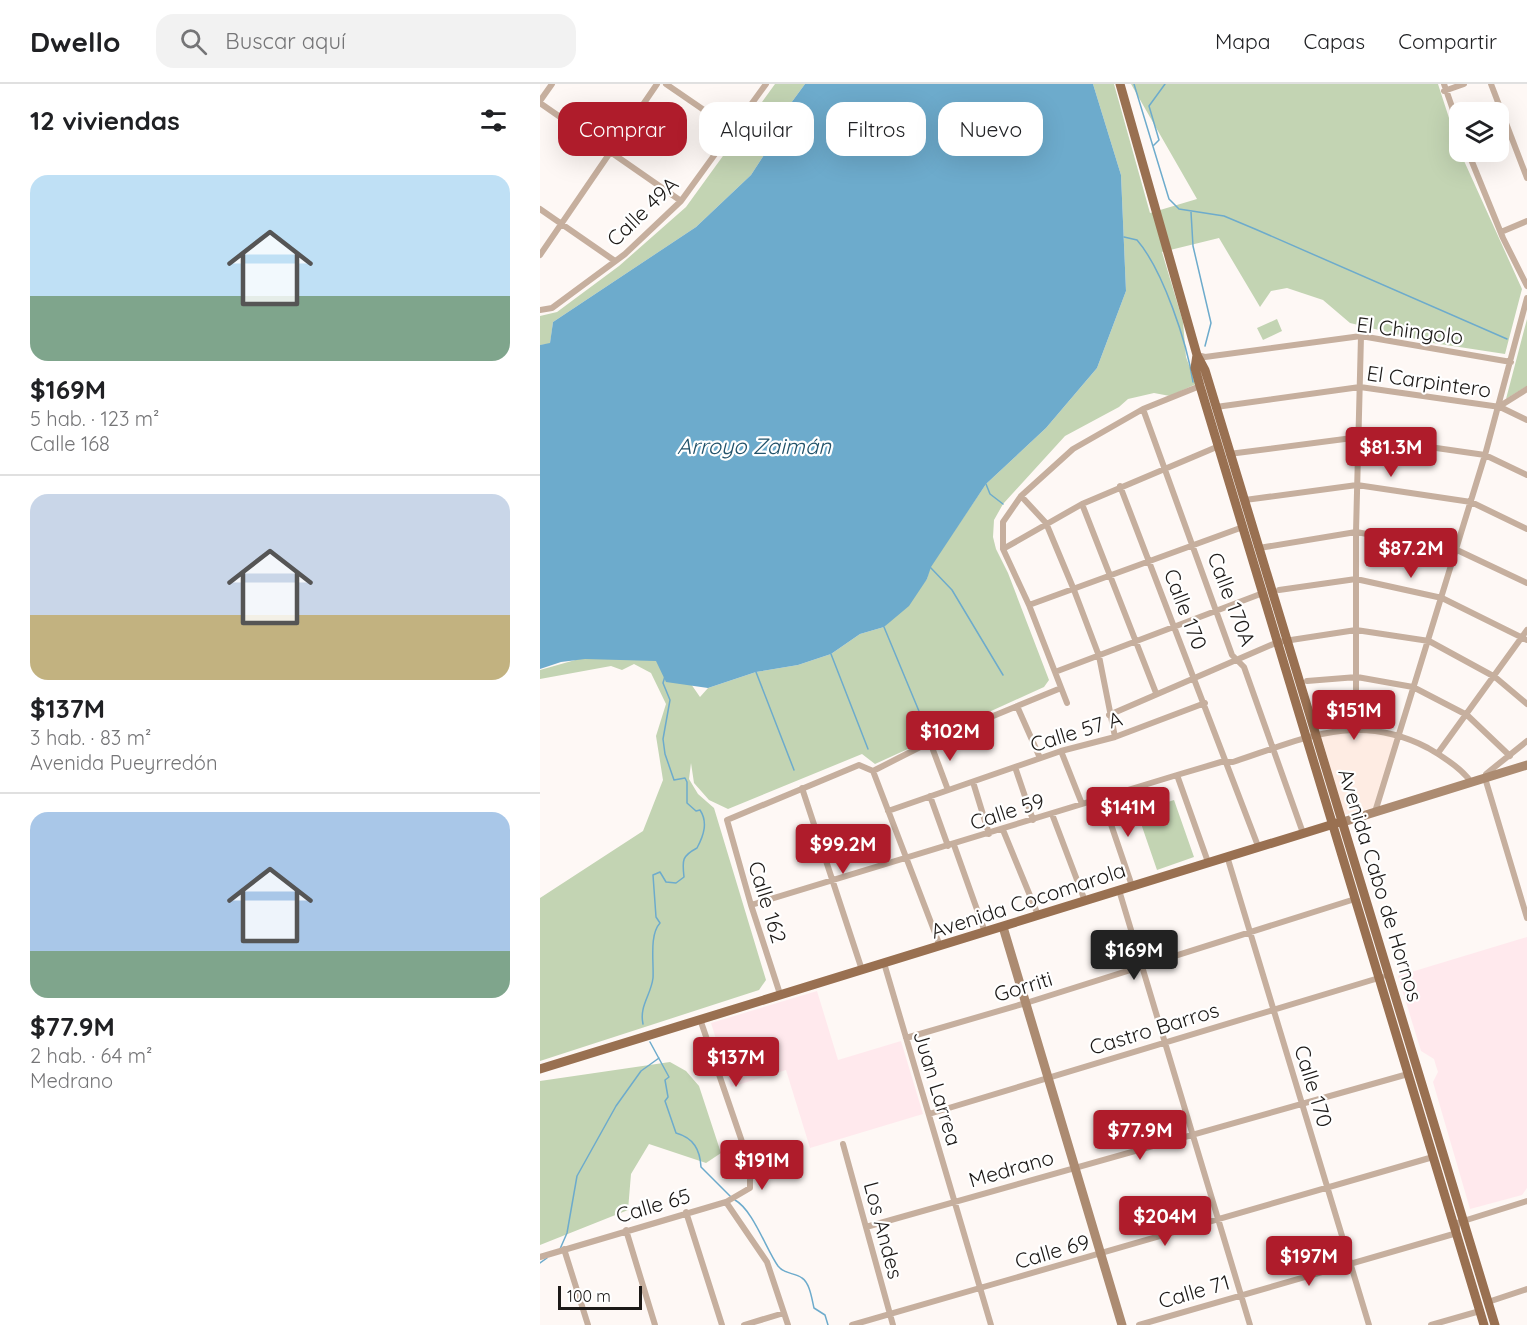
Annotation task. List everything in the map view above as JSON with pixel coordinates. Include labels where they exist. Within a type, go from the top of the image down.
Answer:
[{"type":"main road","name":"Avenida Cabo de Hornos","points":[[1120,84],[1197,355],[1204,364],[1216,407],[1224,451],[1243,527],[1254,547],[1338,823],[1390,974],[1495,1325]]},
{"type":"main road","name":"Avenida Cabo de Hornos","points":[[1197,355],[1195,368],[1200,386],[1245,500],[1263,593],[1283,641]]},
{"type":"main road","name":"Avenida Cocomarola","points":[[540,1070],[1258,846],[1527,765]]},
{"type":"main road","name":"Avenida Cabo de Hornos","points":[[1338,823],[1355,899],[1484,1325]]},
{"type":"main road","points":[[1003,927],[1122,1325]]},
{"type":"street","points":[[552,84],[540,102],[558,115]]},
{"type":"street","points":[[645,102],[657,84]]},
{"type":"street","points":[[666,84],[699,107]]},
{"type":"street","name":"Calle 49A","points":[[753,102],[766,84]]},
{"type":"street","points":[[1444,88],[1464,84]]},
{"type":"street","points":[[1491,84],[1527,178]]},
{"type":"street","points":[[540,255],[607,156]]},
{"type":"street","points":[[616,156],[681,201]]},
{"type":"street","name":"Calle 49A","points":[[541,310],[552,308],[615,261],[681,201],[714,156]]},
{"type":"street","points":[[1472,162],[1501,232],[1527,286]]},
{"type":"street","points":[[540,209],[615,261]]},
{"type":"street","points":[[1501,232],[1527,221]]},
{"type":"street","points":[[1375,812],[1500,407],[1527,298]]},
{"type":"street","points":[[1356,728],[1356,532],[1361,336]]},
{"type":"street","name":"El Chingolo","points":[[1197,355],[1205,357],[1361,336],[1510,362]]},
{"type":"street","points":[[1067,703],[1029,605],[1003,549],[1003,522],[1021,496],[1073,448],[1143,409],[1200,386]]},
{"type":"street","name":"El Carpintero","points":[[1216,407],[1360,387],[1500,407],[1527,420]]},
{"type":"street","points":[[1500,407],[1527,389]]},
{"type":"street","name":"Calle 170A","points":[[1143,409],[1232,655],[1244,667],[1303,833]]},
{"type":"street","points":[[1003,549],[1046,523],[1120,486],[1164,468],[1224,451],[1360,437],[1485,455],[1527,475]]},
{"type":"street","points":[[1245,500],[1357,485],[1471,502],[1527,529]]},
{"type":"street","name":"Calle 170","points":[[1120,486],[1258,846]]},
{"type":"street","points":[[1021,496],[1046,523],[1074,590],[1099,656],[1115,737]]},
{"type":"street","points":[[1082,504],[1156,693]]},
{"type":"street","points":[[1029,605],[1243,527]]},
{"type":"street","points":[[1254,547],[1356,532],[1457,550],[1527,584]]},
{"type":"street","points":[[1279,590],[1356,579],[1442,598],[1525,638]]},
{"type":"street","points":[[1055,672],[1263,593]]},
{"type":"street","points":[[1109,715],[1156,693],[1283,641],[1356,630],[1429,641],[1495,677],[1527,704]]},
{"type":"street","points":[[1438,753],[1525,638],[1527,630]]},
{"type":"street","points":[[1306,681],[1357,677],[1413,687],[1467,715],[1510,756]]},
{"type":"street","points":[[873,771],[930,742],[1061,688]]},
{"type":"street","name":"Calle 57 A","points":[[888,812],[1061,751],[1115,737],[1205,704]]},
{"type":"street","points":[[1017,706],[1040,758]]},
{"type":"street","name":"Calle 59","points":[[751,905],[906,860],[1177,775],[1275,749],[1312,736],[1356,728],[1399,735],[1438,753],[1471,782]]},
{"type":"street","points":[[1527,741],[1486,774],[1485,778],[1527,918]]},
{"type":"street","points":[[930,742],[948,790]]},
{"type":"street","points":[[1061,751],[1082,804]]},
{"type":"street","points":[[861,970],[802,788],[859,765],[873,771],[940,946]]},
{"type":"street","points":[[1015,767],[1034,820]]},
{"type":"street","points":[[1177,775],[1209,862]]},
{"type":"street","points":[[973,782],[988,834]]},
{"type":"street","name":"Calle 162","points":[[780,994],[751,905],[727,820],[802,788]]},
{"type":"street","points":[[930,796],[985,932]]},
{"type":"street","points":[[1102,798],[1132,886]]},
{"type":"street","points":[[1052,814],[1085,901]]},
{"type":"street","points":[[1003,830],[1038,915]]},
{"type":"street","name":"Calle 170","points":[[1227,856],[1369,1325]]},
{"type":"street","points":[[1119,890],[1250,1325]]},
{"type":"street","name":"Gorriti","points":[[906,1038],[1026,1003],[1355,899]]},
{"type":"street","name":"Juan Larrea","points":[[884,963],[991,1325]]},
{"type":"street","name":"Castro Barros","points":[[929,1114],[1390,974]]},
{"type":"street","name":"Calle 65","points":[[543,1256],[726,1202],[751,1185],[750,1165],[700,1019]]},
{"type":"street","name":"Medrano","points":[[866,1227],[1408,1074]]},
{"type":"street","name":"Los Andes","points":[[843,1144],[893,1325]]},
{"type":"street","name":"Calle 69","points":[[852,1325],[1433,1157]]},
{"type":"street","points":[[1457,1233],[1458,1223],[1527,1201]]},
{"type":"street","points":[[726,1202],[763,1254],[788,1325]]},
{"type":"street","points":[[686,1212],[722,1325]]},
{"type":"street","points":[[626,1230],[655,1325]]},
{"type":"street","name":"Calle 71","points":[[1139,1325],[1457,1233]]},
{"type":"street","points":[[568,1248],[588,1325]]},
{"type":"street","points":[[1488,1302],[1527,1289]]},
{"type":"street","points":[[1431,1325],[1480,1311]]},
{"type":"street","points":[[744,1325],[784,1313]]},
{"type":"shaded area","points":[[1357,730],[1399,735],[1376,807],[1344,815],[1321,735]]},
{"type":"shaded area","points":[[1527,937],[1527,1188],[1522,1195],[1470,1209],[1433,1082],[1438,1072],[1434,1059],[1421,1051],[1398,976]]},
{"type":"shaded area","points":[[817,991],[838,1060],[901,1041],[923,1114],[810,1148],[786,1070],[731,1087],[711,1023]]},
{"type":"green space","points":[[775,84],[805,84],[792,102],[762,102]]},
{"type":"green space","points":[[1093,84],[1114,84],[1150,213],[1197,199],[1131,84],[1438,84],[1449,118],[1449,162],[1465,162],[1522,289],[1505,354],[1433,343],[1350,323],[1323,300],[1287,288],[1271,291],[1260,307],[1219,238],[1162,252],[1183,322],[1186,357],[1196,384],[1170,396],[1154,393],[1128,399],[1119,407],[1065,436],[1003,504],[994,520],[993,537],[996,549],[1008,573],[1049,680],[1044,687],[875,764],[862,754],[728,809],[709,800],[694,783],[691,763],[689,779],[698,794],[714,808],[766,980],[759,990],[540,1061],[540,898],[643,831],[663,780],[656,736],[666,704],[651,673],[634,664],[622,670],[611,666],[540,679],[540,670],[621,647],[682,671],[700,697],[708,688],[756,672],[798,665],[831,654],[860,634],[884,627],[927,579],[930,567],[986,484],[1046,428],[1097,368],[1126,291],[1121,175]]},
{"type":"green space","points":[[723,156],[763,156],[751,175],[696,227],[553,322],[550,344],[540,345],[540,316],[557,312],[619,266],[686,207]]},
{"type":"green space","points":[[1277,319],[1282,331],[1263,340],[1257,328]]},
{"type":"green space","points":[[1527,319],[1527,386],[1506,399]]},
{"type":"green space","points":[[1174,800],[1194,857],[1157,870],[1137,812]]},
{"type":"green space","points":[[670,1062],[686,1071],[699,1086],[721,1153],[706,1163],[649,1144],[631,1174],[628,1210],[540,1245],[540,1081]]},
{"type":"water","name":"Arroyo Zaimán","points":[[805,84],[1093,84],[1121,175],[1126,291],[1097,368],[1046,428],[986,484],[931,567],[927,579],[909,606],[884,627],[860,634],[831,654],[798,665],[756,672],[708,688],[666,682],[656,661],[585,659],[561,662],[540,669],[540,345],[550,343],[553,322],[696,227],[751,175],[763,156],[814,156],[814,102],[792,102]]},
{"type":"waterway","points":[[1134,84],[1169,199],[1179,209],[1224,216],[1507,339]]},
{"type":"waterway","points":[[1154,145],[1159,140],[1149,106],[1165,84]]},
{"type":"waterway","points":[[1191,212],[1193,246],[1211,323],[1205,346]]},
{"type":"waterway","points":[[1124,237],[1137,240],[1156,269],[1180,328],[1193,382]]},
{"type":"waterway","points":[[986,484],[990,494],[1003,504]]},
{"type":"waterway","points":[[930,567],[952,590],[1003,675]]},
{"type":"waterway","points":[[884,627],[921,716]]},
{"type":"waterway","points":[[831,654],[868,749]]},
{"type":"waterway","points":[[756,672],[794,770]]},
{"type":"waterway","points":[[643,1024],[644,1006],[653,978],[654,934],[660,923],[656,917],[653,875],[660,872],[666,882],[676,883],[684,877],[684,859],[697,848],[704,829],[704,819],[700,810],[696,811],[687,803],[685,778],[674,780],[665,754],[663,739],[670,700],[663,683],[665,676]]},
{"type":"waterway","points":[[650,1042],[669,1077],[665,1080],[668,1097],[665,1101],[676,1133],[692,1141],[699,1155],[701,1167],[731,1197]]},
{"type":"waterway","points":[[560,1249],[567,1233],[577,1176],[616,1106],[641,1071],[659,1058]]},
{"type":"waterway","points":[[735,1200],[748,1212],[778,1266],[805,1280],[814,1308],[825,1315],[828,1325]]},
{"type":"waterway","points":[[540,1263],[547,1258]]}]
